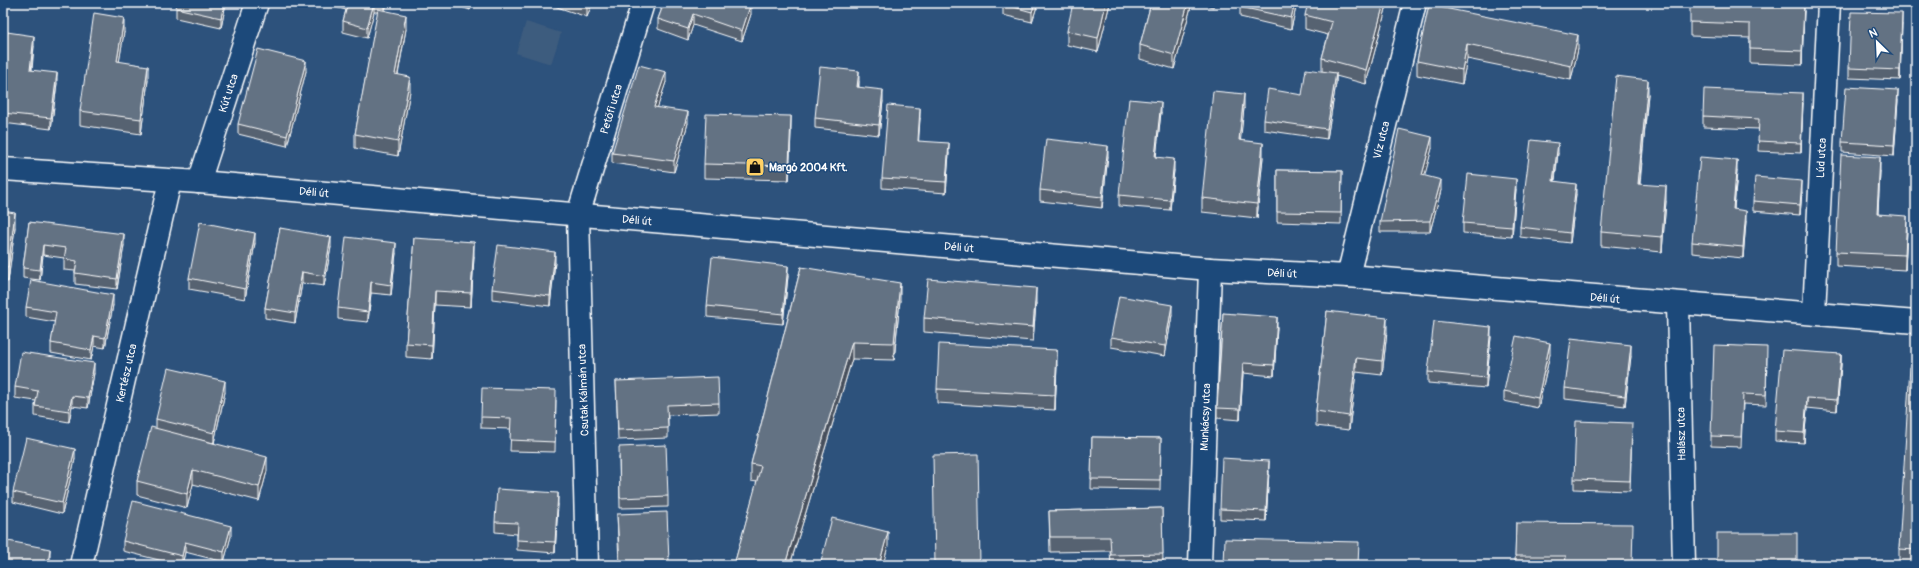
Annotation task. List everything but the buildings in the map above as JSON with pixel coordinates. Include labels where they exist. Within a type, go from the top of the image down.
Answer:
[{"type":"street","name":"Kút utca","points":[[199,182],[257,3]]},
{"type":"street","name":"Petőfi utca","points":[[578,215],[643,3]]},
{"type":"street","name":"Víz utca","points":[[1348,276],[1415,3]]},
{"type":"street","name":"Lúd utca","points":[[1814,313],[1829,3]]},
{"type":"street","name":"Déli út","points":[[3,169],[199,182],[1210,269],[1348,276],[1678,304],[1814,313],[1916,322]]},
{"type":"street","name":"Kertész utca","points":[[81,565],[170,181]]},
{"type":"street","name":"Csutak Kálmán utca","points":[[578,215],[588,565]]},
{"type":"street","name":"Munkácsy utca","points":[[1200,565],[1210,269]]},
{"type":"street","name":"Halász utca","points":[[1678,304],[1684,565]]},
{"type":"shaded area","points":[[526,22],[561,33],[551,64],[516,53]]},
{"type":"place","name":"Margó 2004 Kft.","points":[[755,167]]}]
